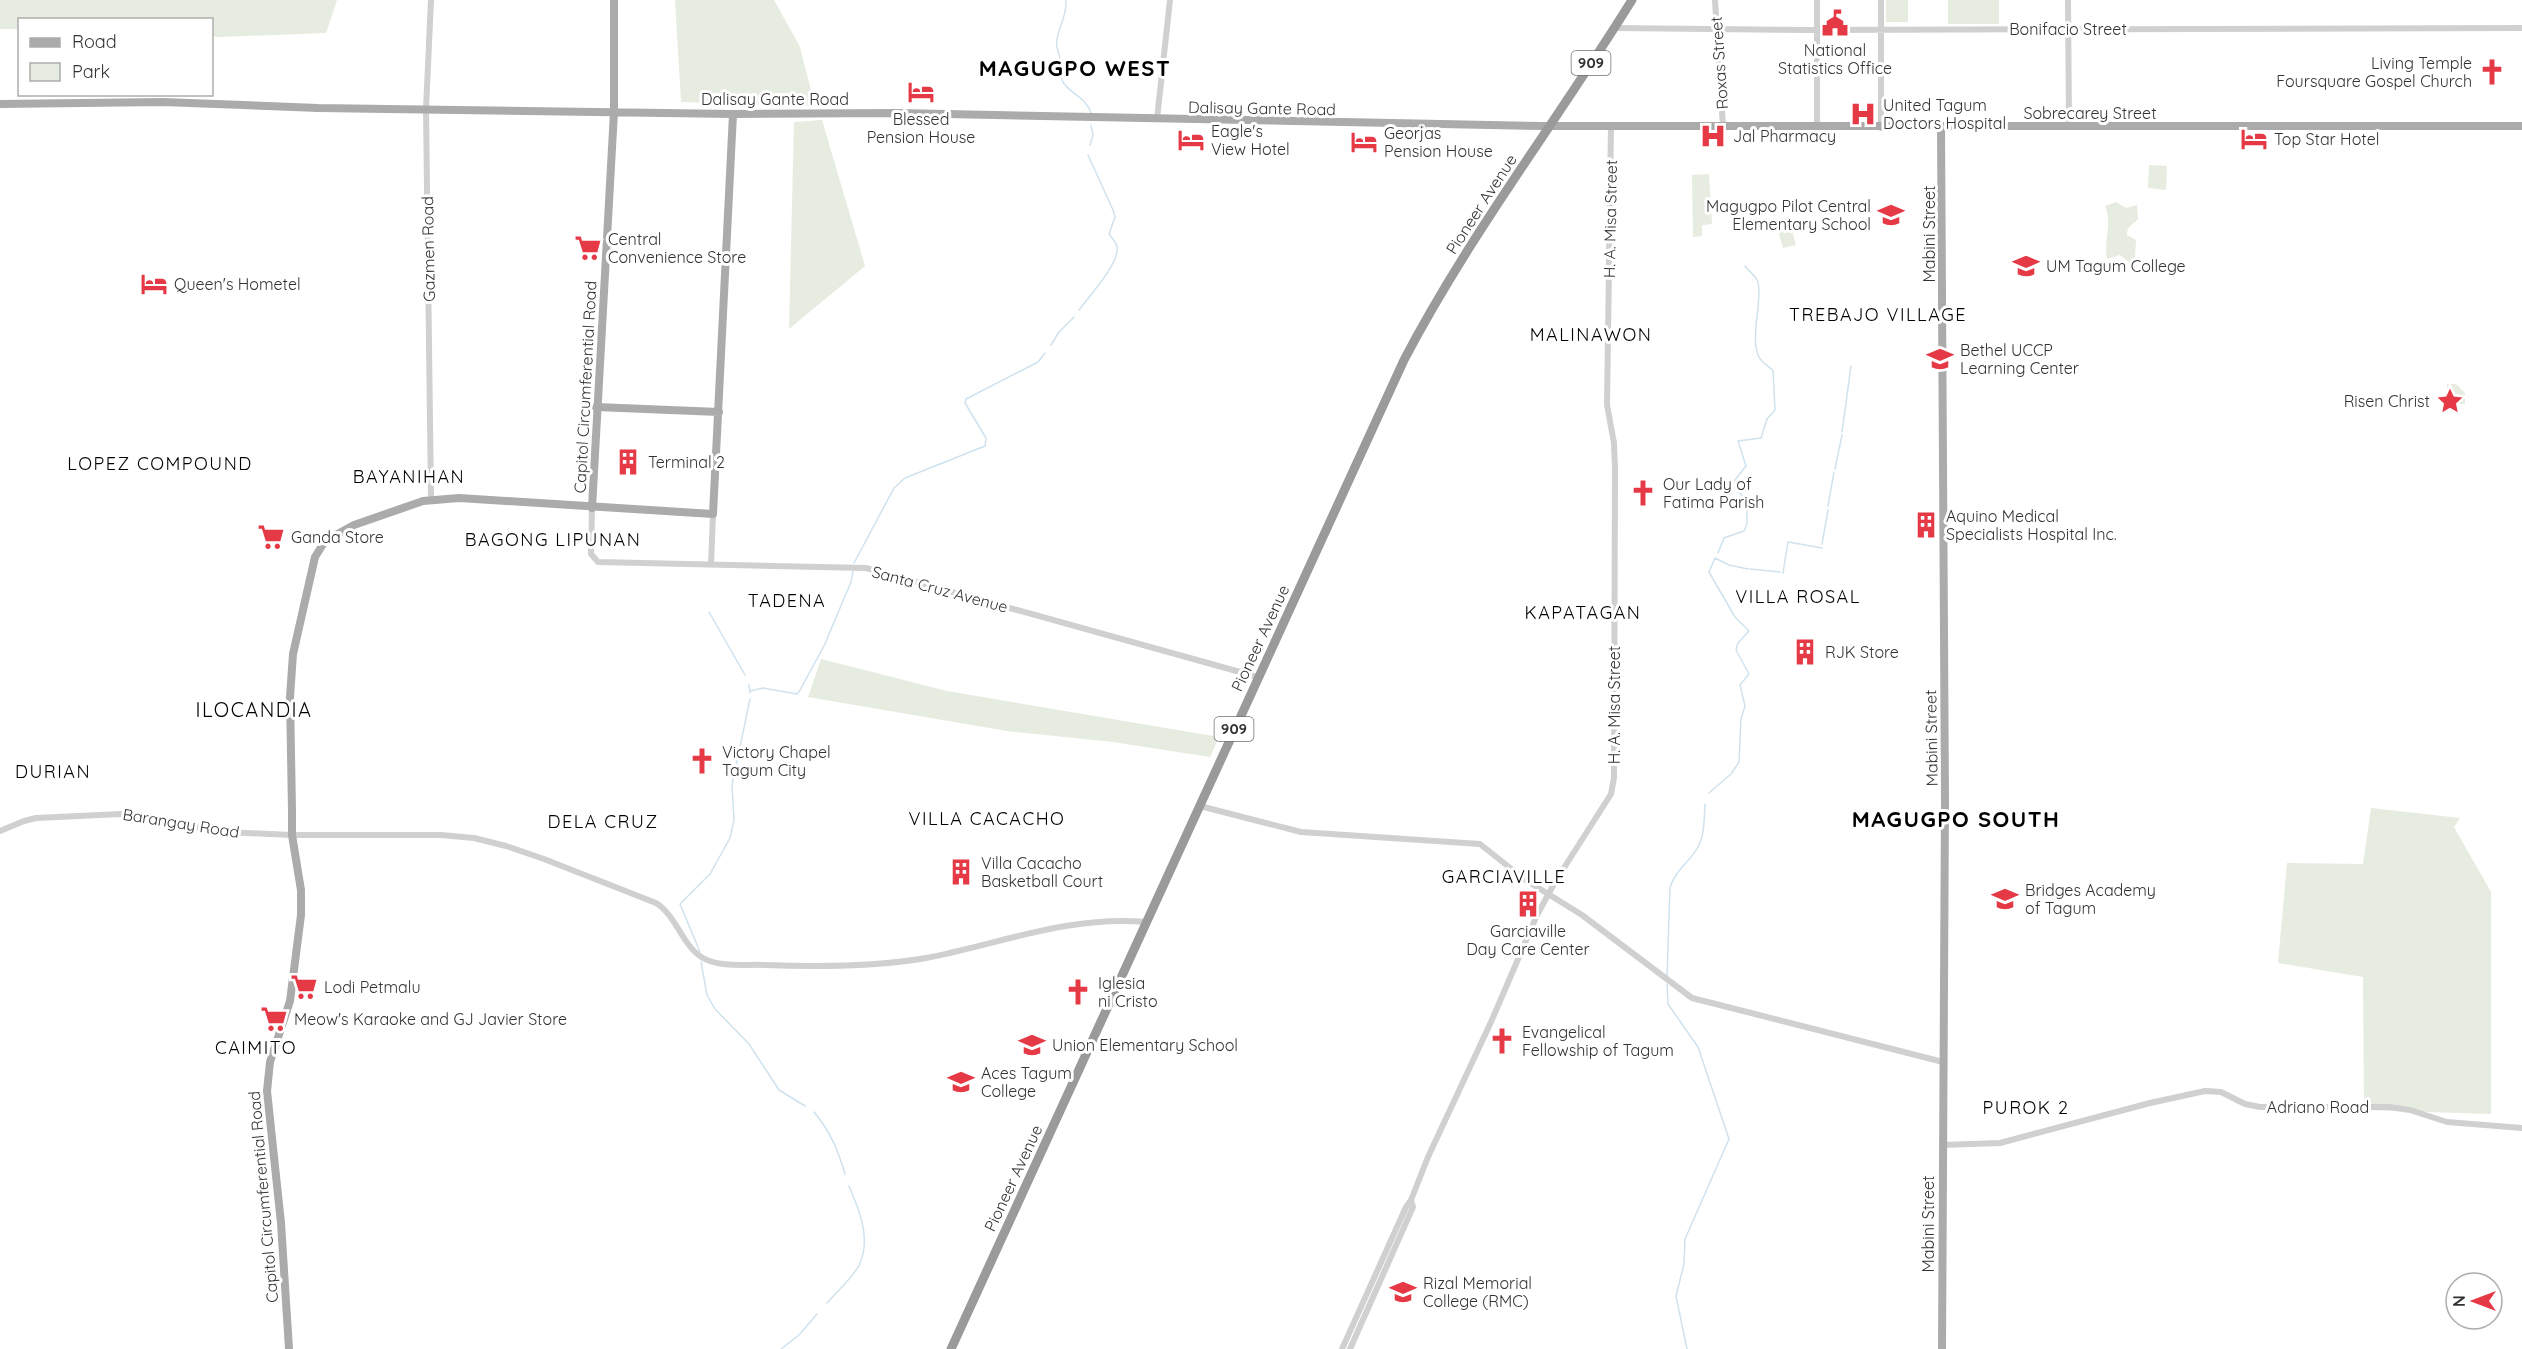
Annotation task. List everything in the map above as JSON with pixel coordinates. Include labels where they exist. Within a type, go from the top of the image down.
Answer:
[{"type":"highway","name":"Pioneer Avenue","points":[[951,1349],[1404,360],[1425,320],[1632,0]]},
{"type":"main road","name":"Capitol Circumferential Road","points":[[289,1349],[281,1223],[267,1108],[267,1080],[270,1062],[289,1007],[298,939],[301,890],[292,835],[291,670],[315,557],[325,541],[344,529],[431,499],[469,498],[592,508],[614,112],[614,0]]},
{"type":"main road","name":"Dalisay Gante Road","points":[[0,104],[163,102],[426,109],[733,114],[887,113],[1551,126]]},
{"type":"main road","points":[[592,508],[713,514],[733,114]]},
{"type":"main road","name":"Sobrecarey Street","points":[[1551,126],[1817,128],[2522,126]]},
{"type":"main road","name":"Mabini Street","points":[[1941,127],[1945,751],[1942,1349]]},
{"type":"main road","points":[[596,408],[719,412]]},
{"type":"street","name":"Gazmen Road","points":[[431,0],[426,109],[431,499]]},
{"type":"street","points":[[1158,119],[1170,0]]},
{"type":"street","name":"Roxas Street","points":[[1715,0],[1723,127]]},
{"type":"street","points":[[1817,0],[1817,128]]},
{"type":"street","points":[[1881,0],[1881,128]]},
{"type":"street","points":[[2068,0],[2069,126]]},
{"type":"street","name":"Bonifacio Street","points":[[1614,28],[1817,30],[2522,28]]},
{"type":"street","name":"H. A. Misa Street","points":[[1381,1270],[1410,1205],[1428,1157],[1548,893],[1611,794],[1613,784],[1615,469],[1614,439],[1608,405],[1611,126]]},
{"type":"street","name":"Santa Cruz Avenue","points":[[592,508],[591,554],[595,561],[866,568],[1258,677]]},
{"type":"street","points":[[711,564],[713,514]]},
{"type":"street","points":[[1200,806],[1301,832],[1480,844],[1524,879],[1582,915],[1692,998],[1943,1062]]},
{"type":"street","name":"Barangay Road","points":[[0,831],[36,818],[111,813],[137,815],[207,830],[292,835],[449,835],[474,838],[506,846],[656,903],[668,913],[695,952],[702,958],[720,964],[814,965],[896,962],[958,951],[1092,921],[1146,922]]},
{"type":"street","name":"Adriano Road","points":[[1942,1145],[2012,1141],[2150,1103],[2205,1091],[2221,1092],[2245,1104],[2260,1107],[2389,1107],[2410,1110],[2446,1122],[2522,1128]]},
{"type":"street","points":[[1342,1349],[1381,1270]]},
{"type":"street","points":[[1350,1349],[1381,1270]]},
{"type":"green space","points":[[0,0],[337,0],[326,33],[217,37],[213,36],[213,18],[18,18],[18,29],[0,29]]},
{"type":"green space","points":[[675,0],[774,0],[800,47],[815,106],[681,102]]},
{"type":"green space","points":[[1886,0],[1908,0],[1908,22],[1886,22]]},
{"type":"green space","points":[[1948,0],[1999,0],[1999,24],[1948,24]]},
{"type":"green space","points":[[822,120],[865,266],[789,329],[794,122]]},
{"type":"green space","points":[[2149,165],[2167,166],[2166,190],[2148,188]]},
{"type":"green space","points":[[1709,174],[1712,224],[1702,225],[1702,236],[1693,237],[1692,175]]},
{"type":"green space","points":[[2116,202],[2126,208],[2137,205],[2138,219],[2127,232],[2127,235],[2136,240],[2135,258],[2130,263],[2120,255],[2107,259],[2108,219],[2105,206]]},
{"type":"green space","points":[[1788,217],[1796,245],[1783,248],[1775,220]]},
{"type":"green space","points":[[2447,384],[2456,384],[2465,393],[2465,404],[2447,404]]},
{"type":"green space","points":[[821,659],[947,691],[1219,737],[1210,757],[1113,742],[1007,731],[808,697]]},
{"type":"green space","points":[[2371,808],[2460,818],[2454,827],[2491,892],[2491,1114],[2364,1110],[2363,977],[2278,963],[2287,863],[2363,864]]},
{"type":"waterway","points":[[1066,0],[1057,42],[1061,76],[1066,86],[1086,103],[1091,113]]},
{"type":"waterway","points":[[1090,145],[1093,135],[1091,125]]},
{"type":"waterway","points":[[1079,310],[1109,270],[1117,254],[1117,247],[1109,234],[1115,217],[1113,210],[1088,155]]},
{"type":"waterway","points":[[1718,553],[1724,538],[1744,531],[1747,524],[1747,502],[1735,487],[1735,480],[1746,466],[1738,441],[1761,438],[1767,419],[1775,410],[1773,371],[1760,359],[1756,349],[1759,287],[1756,278],[1745,266]]},
{"type":"waterway","points":[[1051,345],[1059,332],[1074,317]]},
{"type":"waterway","points":[[854,563],[894,488],[905,478],[985,446],[986,438],[965,403],[966,399],[1038,362],[1045,353]]},
{"type":"waterway","points":[[1842,432],[1851,366]]},
{"type":"waterway","points":[[1835,469],[1842,435]]},
{"type":"waterway","points":[[1828,506],[1834,472]]},
{"type":"waterway","points":[[1822,544],[1828,510]]},
{"type":"waterway","points":[[1783,573],[1788,542],[1822,548]]},
{"type":"waterway","points":[[1709,793],[1731,774],[1739,762],[1741,719],[1745,706],[1740,685],[1749,674],[1736,650],[1738,643],[1749,631],[1735,617],[1709,572],[1715,558],[1729,565],[1748,569]]},
{"type":"waterway","points":[[1750,569],[1780,572]]},
{"type":"waterway","points":[[750,691],[763,688],[797,694],[824,646],[851,582],[853,571]]},
{"type":"waterway","points":[[709,612],[745,675]]},
{"type":"waterway","points":[[749,685],[750,693]]},
{"type":"waterway","points":[[700,952],[680,904],[710,874],[730,838],[734,820],[732,785],[750,699]]},
{"type":"waterway","points":[[1667,976],[1670,887],[1700,842],[1704,826],[1705,804]]},
{"type":"waterway","points":[[701,962],[707,995],[715,1009],[749,1044],[779,1090],[805,1106]]},
{"type":"waterway","points":[[1667,984],[1668,1004],[1698,1047],[1729,1139],[1685,1239],[1684,1264],[1676,1296],[1687,1349]]},
{"type":"waterway","points":[[814,1112],[833,1141],[845,1174]]},
{"type":"waterway","points":[[827,1303],[854,1273],[863,1253],[862,1224],[849,1186]]},
{"type":"waterway","points":[[781,1349],[799,1335],[817,1314]]},
{"type":"place","name":"National Statistics Office","points":[[1835,23]]},
{"type":"place","name":"Living Temple Foursquare Gospel Church","points":[[2492,72]]},
{"type":"place","name":"Blessed Pension House","points":[[921,92]]},
{"type":"place","name":"United Tagum Doctors Hospital","points":[[1863,114]]},
{"type":"place","name":"Jal Pharmacy","points":[[1713,136]]},
{"type":"place","name":"Top Star Hotel","points":[[2254,139]]},
{"type":"place","name":"Eagle's View Hotel","points":[[1191,140]]},
{"type":"place","name":"Georjas Pension House","points":[[1364,142]]},
{"type":"place","name":"Magugpo Pilot Central Elementary School","points":[[1891,215]]},
{"type":"place","name":"Central Convenience Store","points":[[588,248]]},
{"type":"place","name":"UM Tagum College","points":[[2026,266]]},
{"type":"place","name":"Queen's Hometel","points":[[154,284]]},
{"type":"place","name":"Bethel UCCP Learning Center","points":[[1940,359]]},
{"type":"place","name":"Risen Christ","points":[[2450,401]]},
{"type":"place","name":"Terminal 2","points":[[628,462]]},
{"type":"place","name":"Our Lady of Fatima Parish","points":[[1643,493]]},
{"type":"place","name":"Aquino Medical Specialists Hospital Inc.","points":[[1926,525]]},
{"type":"place","name":"Ganda Store","points":[[271,537]]},
{"type":"place","name":"RJK Store","points":[[1805,652]]},
{"type":"place","name":"Victory Chapel Tagum City","points":[[702,761]]},
{"type":"place","name":"Villa Cacacho Basketball Court","points":[[961,872]]},
{"type":"place","name":"Bridges Academy of Tagum","points":[[2005,899]]},
{"type":"place","name":"Garciaville Day Care Center","points":[[1528,904]]},
{"type":"place","name":"Lodi Petmalu","points":[[304,987]]},
{"type":"place","name":"Iglesia ni Cristo","points":[[1078,992]]},
{"type":"place","name":"Meow's Karaoke and GJ Javier Store","points":[[274,1019]]},
{"type":"place","name":"Evangelical Fellowship of Tagum","points":[[1502,1041]]},
{"type":"place","name":"Union Elementary School","points":[[1032,1045]]},
{"type":"place","name":"Aces Tagum College","points":[[961,1082]]},
{"type":"place","name":"Rizal Memorial College (RMC)","points":[[1403,1292]]},
{"type":"district","name":"MAGUGPO WEST","points":[[1075,68]]},
{"type":"district","name":"TREBAJO VILLAGE","points":[[1878,315]]},
{"type":"district","name":"MALINAWON","points":[[1591,335]]},
{"type":"district","name":"LOPEZ COMPOUND","points":[[160,464]]},
{"type":"district","name":"BAYANIHAN","points":[[409,477]]},
{"type":"district","name":"BAGONG LIPUNAN","points":[[553,540]]},
{"type":"district","name":"VILLA ROSAL","points":[[1798,597]]},
{"type":"district","name":"TADENA","points":[[787,601]]},
{"type":"district","name":"KAPATAGAN","points":[[1583,613]]},
{"type":"district","name":"ILOCANDIA","points":[[254,710]]},
{"type":"district","name":"DURIAN","points":[[53,772]]},
{"type":"district","name":"VILLA CACACHO","points":[[987,819]]},
{"type":"district","name":"MAGUGPO SOUTH","points":[[1956,819]]},
{"type":"district","name":"DELA CRUZ","points":[[603,822]]},
{"type":"district","name":"GARCIAVILLE","points":[[1504,877]]},
{"type":"district","name":"CAIMITO","points":[[256,1048]]},
{"type":"district","name":"PUROK 2","points":[[2026,1108]]}]
